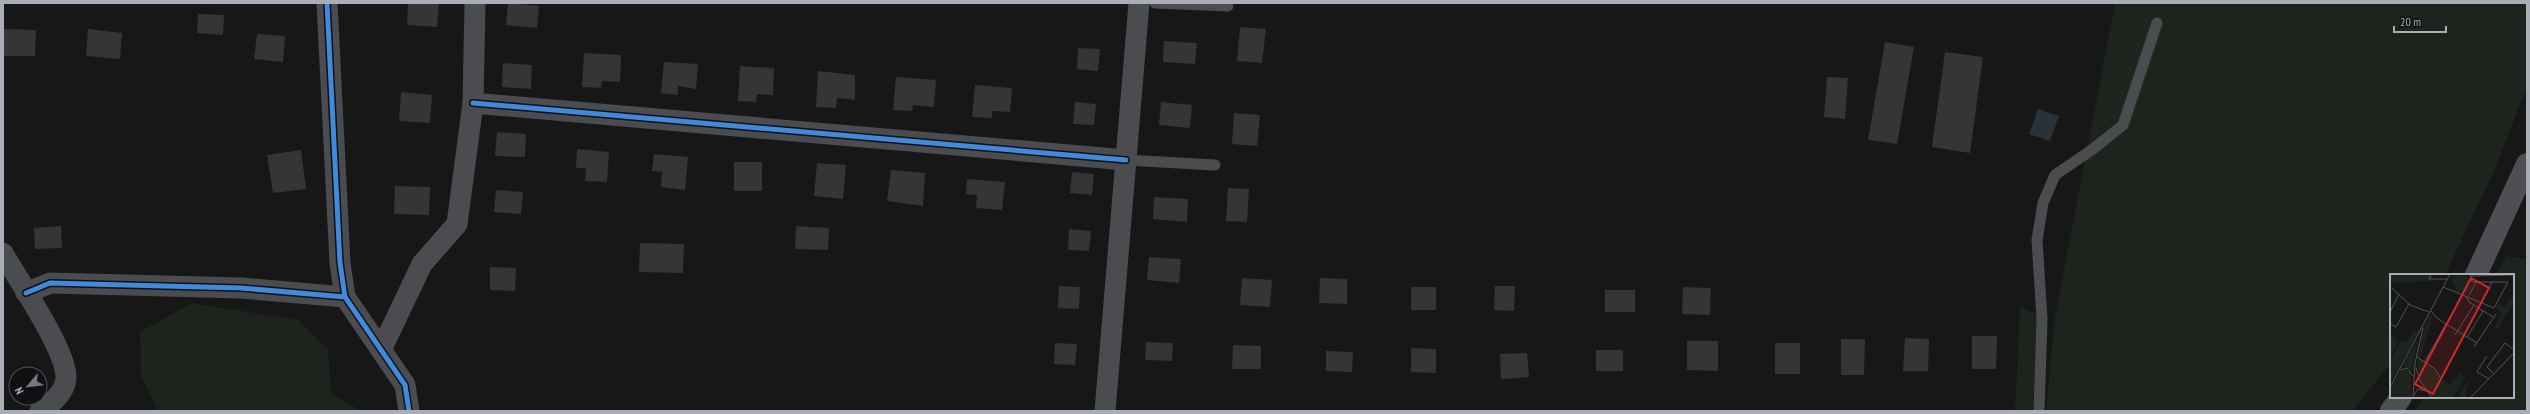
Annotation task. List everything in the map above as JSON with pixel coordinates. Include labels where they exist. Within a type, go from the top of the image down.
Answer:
[{"type":"main road","points":[[2476,274],[2527,164]]},
{"type":"main road","points":[[2391,411],[2400,398]]},
{"type":"street","points":[[327,3],[340,263],[345,297],[405,385],[409,411]]},
{"type":"street","points":[[381,350],[422,264],[457,224],[472,103],[475,3]]},
{"type":"street","points":[[1105,411],[1139,3]]},
{"type":"street","points":[[472,103],[1126,160]]},
{"type":"street","points":[[3,253],[63,357],[66,379],[55,401],[40,411]]},
{"type":"street","points":[[26,292],[50,283],[241,288],[345,297]]},
{"type":"lane","points":[[1155,3],[1228,6]]},
{"type":"lane","points":[[2039,411],[2042,319],[2037,240],[2043,202],[2055,175],[2093,149],[2123,125],[2158,23]]},
{"type":"lane","points":[[1126,160],[1215,165]]},
{"type":"shaded area","points":[[2115,3],[2527,3],[2527,87],[2493,173],[2445,274],[2390,274],[2390,364],[2352,411],[2046,411],[2055,317]]},
{"type":"shaded area","points":[[2038,109],[2059,116],[2050,141],[2029,134]]},
{"type":"shaded area","points":[[2506,256],[2525,259],[2527,263],[2527,411],[2415,411],[2424,398],[2514,398],[2514,274],[2497,274]]},
{"type":"shaded area","points":[[192,303],[298,320],[328,349],[331,393],[361,411],[158,411],[141,375],[140,332]]},
{"type":"shaded area","points":[[2020,307],[2037,314],[2033,411],[2015,411]]},
{"type":"building","points":[[408,3],[439,4],[437,27],[407,25]]},
{"type":"building","points":[[508,3],[539,6],[537,28],[506,25]]},
{"type":"building","points":[[198,14],[224,15],[223,35],[197,33]]},
{"type":"building","points":[[1240,27],[1266,29],[1262,63],[1237,61]]},
{"type":"building","points":[[3,29],[36,30],[35,56],[3,56]]},
{"type":"building","points":[[88,29],[122,33],[120,59],[86,56]]},
{"type":"building","points":[[257,34],[285,36],[283,62],[254,59]]},
{"type":"building","points":[[1164,41],[1197,43],[1195,64],[1163,62]]},
{"type":"building","points":[[1885,42],[1914,47],[1897,144],[1868,140]]},
{"type":"building","points":[[1078,48],[1100,49],[1098,71],[1077,69]]},
{"type":"building","points":[[1945,52],[1983,57],[1970,153],[1932,147]]},
{"type":"building","points":[[584,53],[621,55],[620,82],[602,81],[601,88],[582,87]]},
{"type":"building","points":[[664,62],[698,64],[696,89],[678,86],[678,95],[661,93]]},
{"type":"building","points":[[503,63],[532,65],[531,89],[502,87]]},
{"type":"building","points":[[740,66],[774,68],[773,95],[757,94],[756,102],[738,101]]},
{"type":"building","points":[[818,71],[855,75],[855,100],[837,98],[836,108],[816,107]]},
{"type":"building","points":[[896,77],[936,80],[934,107],[913,105],[912,111],[893,110]]},
{"type":"building","points":[[1827,77],[1848,78],[1845,119],[1824,117]]},
{"type":"building","points":[[975,85],[1012,88],[1010,112],[992,111],[992,118],[972,117]]},
{"type":"building","points":[[401,92],[432,95],[430,123],[399,121]]},
{"type":"building","points":[[1075,102],[1096,104],[1094,125],[1073,124]]},
{"type":"building","points":[[1161,102],[1192,105],[1190,128],[1159,125]]},
{"type":"building","points":[[1234,113],[1260,115],[1257,146],[1232,144]]},
{"type":"building","points":[[497,132],[526,134],[525,157],[495,156]]},
{"type":"building","points":[[577,149],[609,152],[607,182],[585,181],[586,168],[576,168]]},
{"type":"building","points":[[301,150],[306,189],[273,193],[267,155]]},
{"type":"building","points":[[654,154],[688,157],[685,190],[661,187],[662,172],[652,171]]},
{"type":"building","points":[[734,162],[762,162],[762,191],[734,191]]},
{"type":"building","points":[[817,163],[846,165],[843,199],[814,196]]},
{"type":"building","points":[[891,170],[925,173],[923,206],[887,201]]},
{"type":"building","points":[[1072,172],[1094,174],[1092,195],[1070,193]]},
{"type":"building","points":[[967,179],[1005,182],[1002,210],[976,208],[977,195],[966,194]]},
{"type":"building","points":[[395,186],[430,187],[429,215],[394,214]]},
{"type":"building","points":[[1228,188],[1249,189],[1247,222],[1226,221]]},
{"type":"building","points":[[496,190],[523,192],[521,214],[494,212]]},
{"type":"building","points":[[1154,197],[1188,199],[1187,222],[1153,219]]},
{"type":"building","points":[[61,226],[62,248],[35,249],[34,228]]},
{"type":"building","points":[[796,226],[829,228],[828,250],[795,249]]},
{"type":"building","points":[[1069,229],[1091,231],[1089,251],[1068,250]]},
{"type":"building","points":[[640,243],[684,244],[683,273],[639,272]]},
{"type":"building","points":[[1149,257],[1181,259],[1179,283],[1147,280]]},
{"type":"building","points":[[490,267],[516,268],[515,291],[490,290]]},
{"type":"building","points":[[1242,278],[1272,280],[1270,307],[1240,305]]},
{"type":"building","points":[[1320,278],[1347,279],[1347,304],[1319,303]]},
{"type":"building","points":[[1059,286],[1080,287],[1079,309],[1058,308]]},
{"type":"building","points":[[1495,286],[1515,286],[1514,311],[1494,310]]},
{"type":"building","points":[[1411,287],[1436,287],[1436,310],[1411,310]]},
{"type":"building","points":[[1683,287],[1711,288],[1710,315],[1682,314]]},
{"type":"building","points":[[1605,290],[1635,290],[1635,312],[1605,312]]},
{"type":"building","points":[[1972,336],[1997,336],[1996,369],[1972,369]]},
{"type":"building","points":[[1905,338],[1929,339],[1928,371],[1903,371]]},
{"type":"building","points":[[1841,339],[1865,339],[1864,375],[1841,375]]},
{"type":"building","points":[[1687,341],[1718,341],[1718,371],[1687,370]]},
{"type":"building","points":[[1146,342],[1173,343],[1172,361],[1145,360]]},
{"type":"building","points":[[1055,343],[1077,344],[1075,365],[1054,364]]},
{"type":"building","points":[[1775,343],[1800,343],[1800,374],[1775,374]]},
{"type":"building","points":[[1233,345],[1261,346],[1261,369],[1232,369]]},
{"type":"building","points":[[1411,348],[1436,349],[1436,373],[1411,372]]},
{"type":"building","points":[[1596,350],[1623,350],[1623,371],[1596,371]]},
{"type":"building","points":[[1326,351],[1353,352],[1352,372],[1326,371]]},
{"type":"building","points":[[1527,353],[1529,377],[1501,379],[1500,354]]},
{"type":"cycle path","points":[[327,3],[340,263],[345,297],[405,385],[409,411]]},
{"type":"cycle path","points":[[473,103],[1126,160]]},
{"type":"cycle path","points":[[26,293],[50,283],[241,288],[345,297]]}]
